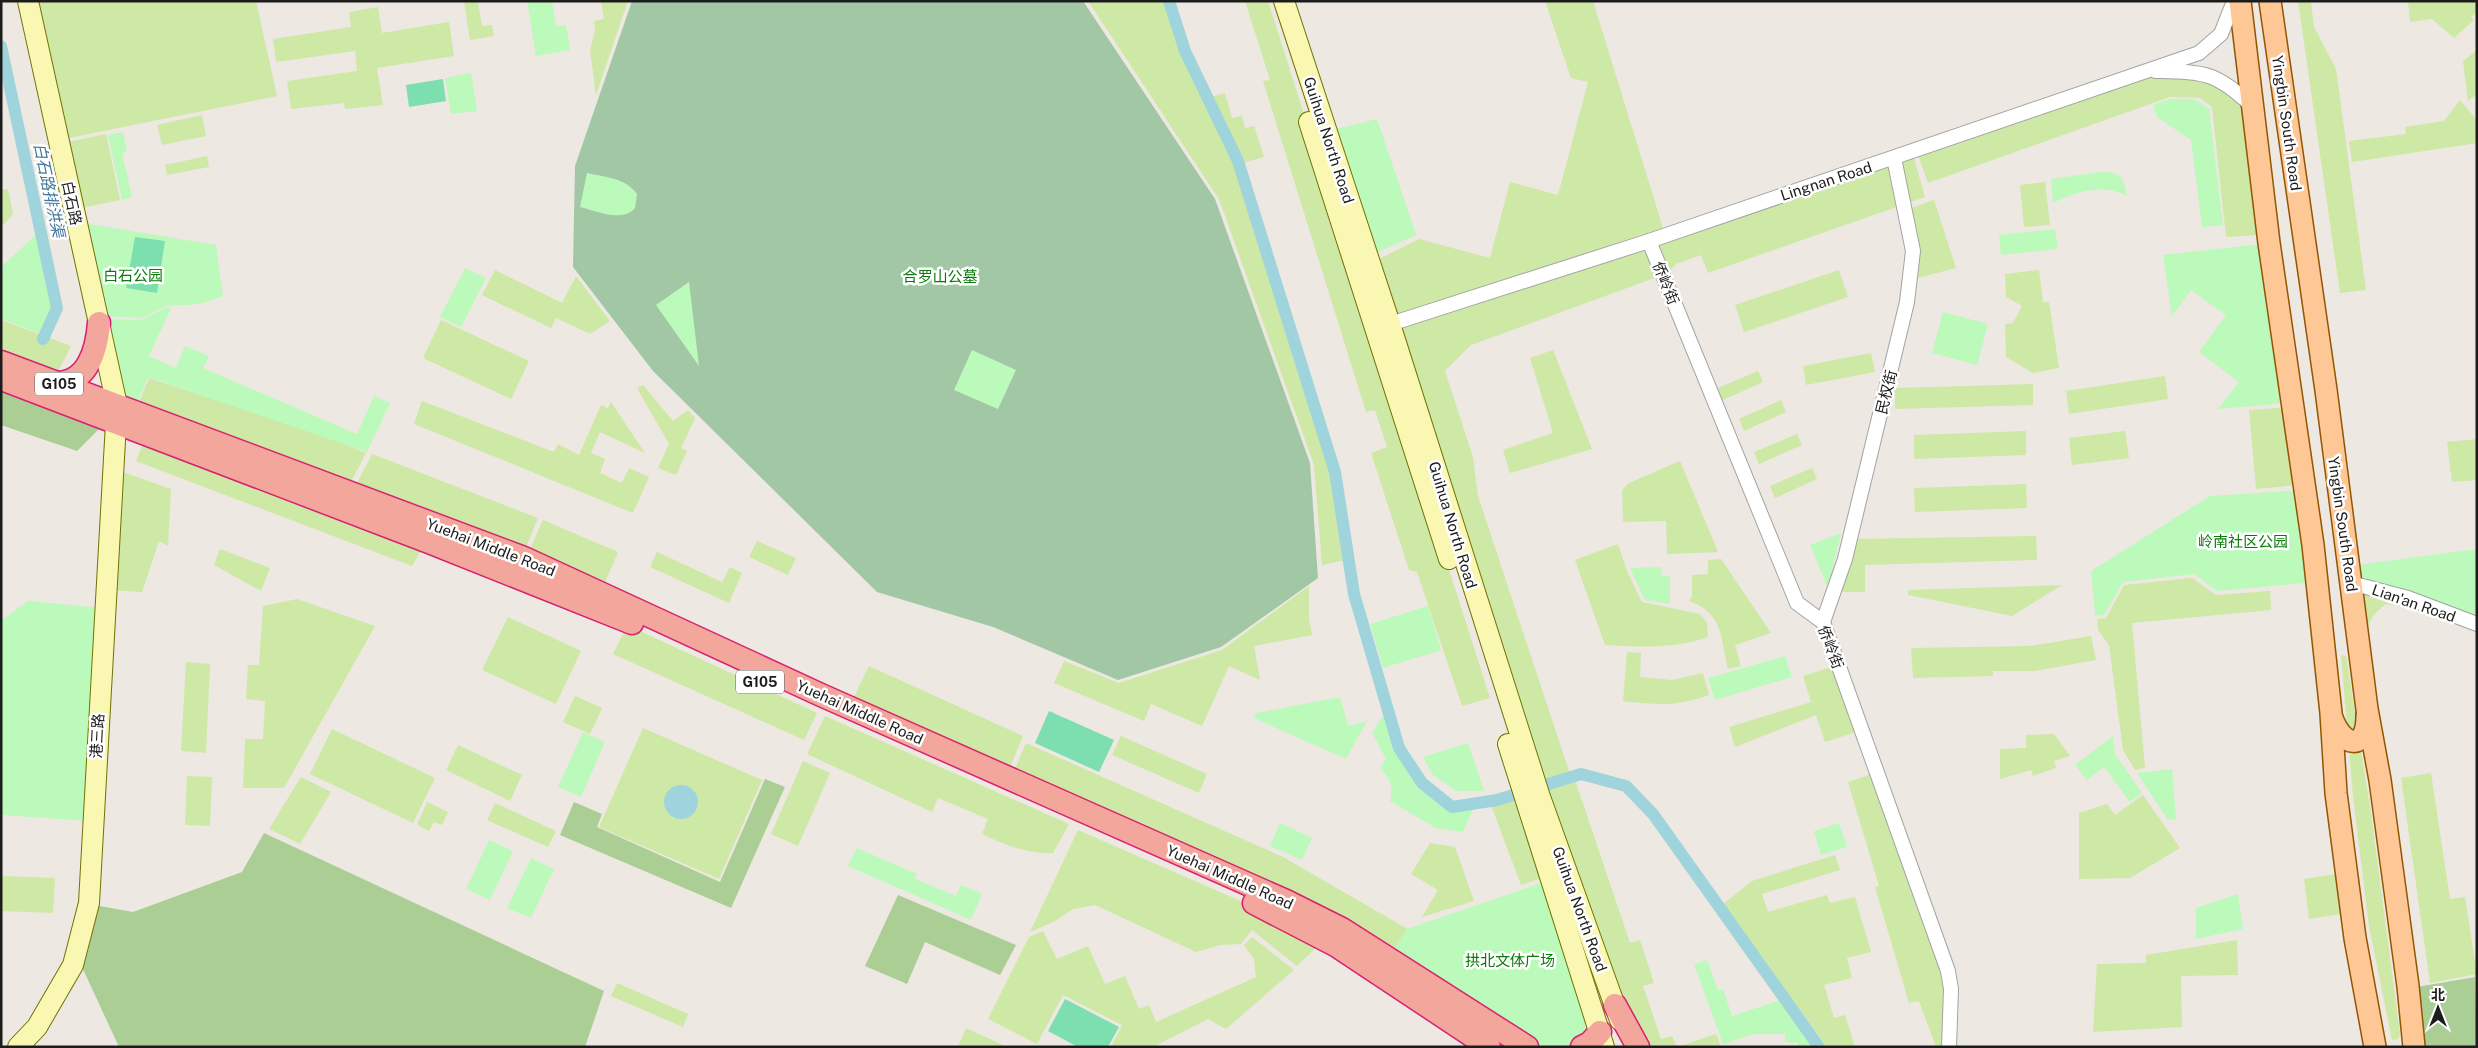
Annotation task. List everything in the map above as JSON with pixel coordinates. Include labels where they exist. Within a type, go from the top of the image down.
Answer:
[{"type":"highway","points":[[57,383],[71,381],[82,372],[92,356],[99,323]]},
{"type":"highway","name":"Yuehai Middle Road","points":[[1,362],[57,383],[116,414],[613,614],[816,708],[1270,910],[1337,946],[1489,1047]]},
{"type":"highway","name":"Yuehai Middle Road","points":[[1,379],[116,414],[524,558],[821,695],[1286,901],[1342,929],[1527,1047]]},
{"type":"highway","points":[[1615,1005],[1638,1047]]},
{"type":"highway","points":[[1582,1047],[1602,1039]]},
{"type":"main road","name":"白石路","points":[[28,1],[99,323],[116,414]]},
{"type":"main road","name":"Guihua North Road","points":[[1270,1],[1383,326]]},
{"type":"main road","name":"Guihua North Road","points":[[1284,1],[1383,326],[1533,799],[1602,1039]]},
{"type":"main road","points":[[2240,1],[2251,105],[2290,393],[2313,545],[2331,713],[2336,793],[2355,938],[2376,1044]]},
{"type":"main road","name":"Yingbin South Road","points":[[2270,1],[2367,709],[2381,790],[2413,1043]]},
{"type":"main road","name":"港三路","points":[[18,1047],[37,1027],[72,965],[89,903],[116,414]]},
{"type":"main road","points":[[2331,713],[2337,732],[2346,740],[2353,741],[2365,735],[2367,709]]},
{"type":"main road","name":"Guihua North Road","points":[[1533,799],[1615,1005],[1628,1047]]},
{"type":"street","name":"Lingnan Road","points":[[1383,326],[1649,241],[2199,53],[2221,34],[2234,1]]},
{"type":"street","points":[[2147,71],[2200,72],[2230,86],[2251,105]]},
{"type":"street","name":"民权街","points":[[1823,622],[1845,559],[1907,302],[1913,251],[1894,158]]},
{"type":"street","name":"侨岭街","points":[[1649,241],[1797,603],[1823,622],[1948,971],[1950,989],[1950,1047]]},
{"type":"street","name":"Lian'an Road","points":[[2351,583],[2408,598],[2477,624]]},
{"type":"green space","points":[[28,1],[256,1],[277,96],[59,140]]},
{"type":"green space","points":[[464,1],[487,1],[478,3],[482,26],[492,25],[494,36],[470,40]]},
{"type":"green space","points":[[527,1],[552,1],[556,26],[566,25],[570,50],[536,56]]},
{"type":"green space","points":[[601,1],[628,1],[596,95],[590,50],[595,31],[594,21],[604,19]]},
{"type":"green space","name":"合罗山公墓","points":[[632,1],[1083,1],[1215,199],[1310,463],[1318,578],[1221,647],[1118,680],[993,627],[877,592],[653,371],[573,267],[575,166]]},
{"type":"green space","points":[[1088,1],[1166,1],[1181,49],[1235,160],[1334,474],[1346,560],[1322,565],[1314,465],[1219,199]]},
{"type":"green space","points":[[1245,1],[1268,1],[1490,698],[1462,706],[1417,572],[1409,570],[1371,453],[1387,447],[1375,410],[1366,412],[1263,81],[1270,80]]},
{"type":"green space","points":[[1545,1],[1593,1],[1663,228],[1396,315],[1377,260],[1419,239],[1490,258],[1510,182],[1558,195],[1588,82],[1571,78]]},
{"type":"green space","points":[[2298,1],[2311,1],[2314,27],[2336,69],[2366,290],[2340,293]]},
{"type":"green space","points":[[2408,1],[2477,1],[2477,12],[2471,17],[2474,20],[2454,38],[2432,19],[2410,22]]},
{"type":"green space","points":[[378,7],[382,33],[449,22],[454,56],[377,68],[383,105],[345,109],[344,103],[291,109],[287,81],[357,71],[355,51],[276,62],[273,39],[351,27],[349,12]]},
{"type":"green space","points":[[2477,50],[2477,94],[2468,101],[2463,61]]},
{"type":"green space","points":[[471,73],[477,111],[451,114],[445,78]]},
{"type":"green space","points":[[2148,75],[2198,78],[2212,83],[2247,108],[2259,235],[2226,237],[2212,107],[2200,98],[2170,97],[1928,183],[1918,155]]},
{"type":"green space","points":[[443,79],[446,101],[409,107],[406,85]]},
{"type":"green space","points":[[1225,93],[1232,118],[1242,116],[1245,128],[1254,126],[1264,157],[1242,163],[1211,97]]},
{"type":"green space","points":[[2170,99],[2194,99],[2209,109],[2223,225],[2202,227],[2191,140],[2157,117],[2153,105]]},
{"type":"green space","points":[[2460,100],[2477,120],[2477,143],[2352,162],[2349,141],[2406,134],[2405,127],[2444,121]]},
{"type":"green space","points":[[202,115],[206,136],[162,145],[157,125]]},
{"type":"green space","points":[[1377,119],[1416,235],[1376,253],[1336,129]]},
{"type":"green space","points":[[123,132],[127,152],[122,153],[132,197],[122,200],[108,135]]},
{"type":"green space","points":[[106,134],[120,200],[77,209],[63,143]]},
{"type":"green space","points":[[1913,155],[1925,197],[1708,273],[1701,255],[1676,264],[1668,273],[1471,345],[1445,371],[1473,457],[1478,496],[1570,774],[1539,783],[1395,327]]},
{"type":"green space","points":[[207,156],[209,167],[167,175],[165,165]]},
{"type":"green space","points":[[2100,172],[2113,173],[2120,176],[2127,196],[2109,190],[2090,190],[2071,195],[2053,203],[2051,179]]},
{"type":"green space","points":[[587,173],[615,179],[627,185],[637,194],[635,208],[623,215],[609,215],[580,207]]},
{"type":"green space","points":[[2045,182],[2050,225],[2024,227],[2020,185]]},
{"type":"green space","points":[[8,189],[13,214],[1,227],[1,190]]},
{"type":"green space","points":[[1934,200],[1956,268],[1914,279],[1919,245],[1911,208]]},
{"type":"green space","name":"白石公园","points":[[77,222],[216,245],[223,296],[200,304],[166,306],[142,318],[98,316]]},
{"type":"green space","points":[[2055,229],[2058,249],[2001,255],[1999,235]]},
{"type":"green space","points":[[40,231],[57,308],[44,335],[1,319],[1,267]]},
{"type":"green space","points":[[135,237],[165,241],[157,293],[126,288]]},
{"type":"green space","points":[[2261,244],[2287,403],[2218,409],[2239,382],[2199,352],[2226,315],[2191,290],[2172,316],[2163,255]]},
{"type":"green space","points":[[465,268],[486,278],[461,327],[440,317]]},
{"type":"green space","points":[[495,270],[562,303],[576,276],[610,321],[590,334],[556,318],[551,328],[482,295]]},
{"type":"green space","points":[[1839,270],[1848,297],[1744,332],[1735,305]]},
{"type":"green space","points":[[2039,270],[2043,302],[2049,302],[2059,368],[2033,373],[2006,357],[2005,324],[2013,323],[2022,306],[2006,297],[2005,274]]},
{"type":"green space","points":[[689,282],[699,366],[656,305]]},
{"type":"green space","points":[[167,307],[171,308],[149,356],[176,368],[185,346],[209,356],[203,368],[357,434],[374,396],[390,403],[367,452],[148,377],[135,409],[119,403],[100,319],[141,320]]},
{"type":"green space","points":[[1943,312],[1988,324],[1977,365],[1932,353]]},
{"type":"green space","points":[[1,320],[71,346],[54,380],[1,361]]},
{"type":"green space","points":[[441,320],[529,361],[511,399],[423,358]]},
{"type":"green space","points":[[972,350],[1016,370],[998,409],[954,390]]},
{"type":"green space","points":[[1553,350],[1592,449],[1510,473],[1503,450],[1553,433],[1530,358]]},
{"type":"green space","points":[[1871,353],[1875,372],[1806,385],[1803,366]]},
{"type":"green space","points":[[1758,371],[1763,382],[1721,401],[1716,389]]},
{"type":"green space","points":[[2165,376],[2168,399],[2069,414],[2066,391]]},
{"type":"green space","points":[[149,378],[330,438],[366,453],[347,490],[136,410]]},
{"type":"green space","points":[[1,383],[104,424],[77,451],[1,425]]},
{"type":"green space","points":[[2033,384],[2033,405],[1895,409],[1895,388]]},
{"type":"green space","points":[[643,385],[673,421],[688,410],[695,418],[681,448],[687,451],[676,475],[658,468],[669,444],[637,388]]},
{"type":"green space","points":[[1781,400],[1786,412],[1744,431],[1739,419]]},
{"type":"green space","points":[[422,401],[554,452],[558,444],[579,455],[601,405],[608,408],[611,402],[645,453],[600,432],[591,453],[605,459],[600,473],[622,483],[629,468],[649,477],[633,513],[414,424]]},
{"type":"green space","points":[[2290,407],[2297,485],[2256,489],[2249,410]]},
{"type":"green space","points":[[2026,431],[2026,455],[1914,459],[1914,435]]},
{"type":"green space","points":[[2125,431],[2129,458],[2072,465],[2069,438]]},
{"type":"green space","points":[[1797,434],[1802,445],[1759,464],[1754,452]]},
{"type":"green space","points":[[146,436],[425,544],[412,566],[136,461]]},
{"type":"green space","points":[[2477,439],[2477,480],[2452,482],[2447,442]]},
{"type":"green space","points":[[372,454],[538,518],[523,555],[353,491]]},
{"type":"green space","points":[[1680,461],[1718,552],[1667,554],[1666,521],[1623,522],[1622,490],[1629,483]]},
{"type":"green space","points":[[1812,468],[1817,479],[1775,498],[1770,486]]},
{"type":"green space","points":[[117,470],[171,489],[168,546],[159,541],[142,592],[110,590]]},
{"type":"green space","points":[[2026,484],[2027,508],[1915,512],[1914,488]]},
{"type":"green space","name":"岭南社区公园","points":[[2304,490],[2317,582],[2217,591],[2194,574],[2123,582],[2104,615],[2095,616],[2091,571],[2210,496]]},
{"type":"green space","points":[[543,520],[618,552],[602,589],[527,556]]},
{"type":"green space","points":[[1841,533],[1828,588],[1810,545]]},
{"type":"green space","points":[[2036,536],[2037,560],[1865,565],[1865,592],[1840,592],[1855,539]]},
{"type":"green space","points":[[757,541],[796,558],[788,575],[749,557]]},
{"type":"green space","points":[[1618,544],[1627,571],[1642,602],[1700,614],[1707,623],[1708,637],[1683,644],[1645,647],[1605,645],[1575,560]]},
{"type":"green space","points":[[220,549],[270,568],[261,591],[214,565]]},
{"type":"green space","points":[[2477,549],[2477,624],[2351,583],[2349,566]]},
{"type":"green space","points":[[657,552],[722,582],[730,567],[742,573],[729,603],[650,567]]},
{"type":"green space","points":[[1721,559],[1771,633],[1735,645],[1741,666],[1728,669],[1719,628],[1708,612],[1689,601],[1692,596],[1692,575],[1708,574],[1708,560]]},
{"type":"green space","points":[[1661,567],[1662,576],[1670,576],[1670,604],[1645,600],[1630,568]]},
{"type":"green space","points":[[2192,578],[2216,595],[2270,591],[2271,610],[2132,623],[2145,768],[2135,770],[2123,750],[2109,645],[2098,630],[2097,619],[2106,618],[2124,585]]},
{"type":"green space","points":[[2062,585],[2012,616],[1908,595],[1908,590]]},
{"type":"green space","points":[[2353,585],[2418,603],[2416,609],[2386,604],[2372,617],[2367,635]]},
{"type":"green space","points":[[1309,586],[1309,619],[1312,635],[1254,646],[1260,680],[1229,666],[1202,726],[1151,704],[1144,721],[1054,683],[1064,661],[1119,683],[1222,650]]},
{"type":"green space","points":[[297,599],[375,626],[284,788],[243,788],[245,739],[263,739],[265,701],[246,699],[248,665],[259,665],[263,606]]},
{"type":"green space","points":[[28,601],[103,608],[91,821],[1,815],[1,621]]},
{"type":"green space","points":[[1428,606],[1441,650],[1383,668],[1370,624]]},
{"type":"green space","points":[[508,617],[581,651],[556,704],[482,670]]},
{"type":"green space","points":[[627,625],[817,713],[804,740],[613,654]]},
{"type":"green space","points":[[2091,636],[2096,660],[2035,671],[1993,671],[1993,676],[1913,678],[1911,648],[2030,646]]},
{"type":"green space","points":[[1627,652],[1641,653],[1640,677],[1672,680],[1703,673],[1709,695],[1686,702],[1666,704],[1623,701]]},
{"type":"green space","points":[[2341,655],[2346,656],[2371,813],[2400,1034],[2398,1039],[2392,1040],[2369,926],[2353,797]]},
{"type":"green space","points":[[1785,656],[1792,677],[1715,700],[1708,678]]},
{"type":"green space","points":[[186,662],[210,664],[206,753],[181,751]]},
{"type":"green space","points":[[869,666],[1023,736],[1007,774],[851,703]]},
{"type":"green space","points":[[1834,666],[1856,732],[1825,742],[1816,715],[1735,747],[1729,727],[1811,702],[1803,676]]},
{"type":"green space","points":[[575,696],[602,708],[590,734],[563,722]]},
{"type":"green space","points":[[1340,697],[1348,726],[1367,721],[1346,759],[1254,718],[1256,713]]},
{"type":"green space","points":[[1049,711],[1114,740],[1099,772],[1035,743]]},
{"type":"green space","points":[[1385,712],[1397,748],[1420,786],[1451,810],[1474,807],[1463,832],[1436,828],[1390,801],[1392,791],[1390,783],[1380,768],[1386,759],[1372,733]]},
{"type":"green space","points":[[825,716],[1069,824],[1053,853],[1044,853],[1008,845],[982,834],[988,819],[938,798],[932,812],[807,754]]},
{"type":"green space","points":[[643,728],[762,780],[719,879],[599,827]]},
{"type":"green space","points":[[332,729],[435,778],[413,823],[310,774]]},
{"type":"green space","points":[[583,732],[605,742],[581,797],[558,787]]},
{"type":"green space","points":[[2054,734],[2070,756],[2054,761],[2056,768],[2033,776],[2031,770],[2000,779],[2000,749],[2026,748],[2026,735]]},
{"type":"green space","points":[[1121,736],[1207,774],[1199,793],[1112,755]]},
{"type":"green space","points":[[2113,736],[2115,754],[2142,793],[2130,802],[2104,767],[2087,780],[2075,765]]},
{"type":"green space","points":[[1026,743],[1283,857],[1411,931],[1561,1047],[1343,926],[1012,776]]},
{"type":"green space","points":[[1468,743],[1484,791],[1456,791],[1433,775],[1423,757]]},
{"type":"green space","points":[[458,745],[522,775],[510,801],[446,770]]},
{"type":"green space","points":[[803,761],[830,773],[798,846],[771,834]]},
{"type":"green space","points":[[2172,769],[2176,819],[2168,820],[2137,773]]},
{"type":"green space","points":[[2431,773],[2450,899],[2465,897],[2477,974],[2430,983],[2401,778]]},
{"type":"green space","points":[[1872,774],[1942,971],[1946,990],[1944,1047],[1936,1047],[1919,1001],[1909,1003],[1875,887],[1879,886],[1848,782]]},
{"type":"green space","points":[[187,776],[212,777],[210,826],[185,825]]},
{"type":"green space","points":[[301,777],[331,792],[300,844],[269,829]]},
{"type":"green space","points":[[765,779],[785,787],[731,908],[560,835],[574,802],[602,814],[597,827],[720,882]]},
{"type":"green space","points":[[1575,780],[1630,943],[1640,940],[1654,983],[1643,986],[1661,1039],[1672,1036],[1677,1047],[1643,1047],[1619,1003],[1543,790]]},
{"type":"green space","points":[[2143,795],[2180,848],[2130,878],[2079,879],[2079,813],[2107,804],[2115,815]]},
{"type":"green space","points":[[1521,797],[1546,877],[1521,885],[1491,805]]},
{"type":"green space","points":[[427,802],[448,812],[442,825],[434,822],[429,831],[417,825]]},
{"type":"green space","points":[[495,803],[556,831],[548,847],[487,820]]},
{"type":"green space","points":[[1280,823],[1312,838],[1302,860],[1270,846]]},
{"type":"green space","points":[[1839,823],[1847,847],[1821,855],[1814,831]]},
{"type":"green space","points":[[1078,830],[1277,917],[1321,943],[1297,966],[1252,930],[1241,944],[1220,945],[1196,952],[1095,905],[1073,909],[1055,921],[1030,932]]},
{"type":"green space","points":[[264,833],[604,991],[585,1047],[119,1047],[76,954],[89,904],[133,912],[242,872]]},
{"type":"green space","points":[[489,840],[513,851],[490,900],[466,889]]},
{"type":"green space","points":[[1430,843],[1455,847],[1474,901],[1422,917],[1438,890],[1411,874]]},
{"type":"green space","points":[[857,848],[917,874],[915,879],[956,896],[961,885],[982,894],[971,920],[848,866]]},
{"type":"green space","points":[[1835,855],[1840,870],[1762,894],[1768,912],[1827,895],[1830,903],[1855,897],[1871,952],[1847,958],[1852,978],[1824,985],[1834,1018],[1845,1015],[1855,1047],[1827,1047],[1723,904],[1752,881]]},
{"type":"green space","points":[[531,858],[554,869],[531,918],[507,908]]},
{"type":"green space","points":[[2342,873],[2348,913],[2309,919],[2304,879]]},
{"type":"green space","points":[[1,876],[55,878],[53,913],[1,911]]},
{"type":"green space","name":"拱北文体广场","points":[[1550,880],[1598,1032],[1576,1047],[1531,1047],[1389,956],[1407,929]]},
{"type":"green space","points":[[2238,894],[2243,929],[2196,939],[2196,908]]},
{"type":"green space","points":[[898,895],[1016,945],[1000,975],[925,942],[907,984],[865,966]]},
{"type":"green space","points":[[1043,931],[1057,959],[1088,946],[1105,984],[1125,976],[1139,1009],[1149,1005],[1156,1022],[1256,977],[1254,959],[1244,945],[1252,937],[1294,970],[1226,1029],[1208,1019],[1153,1047],[1111,1047],[1122,1025],[1063,995],[1037,1044],[988,1019],[1029,937]]},
{"type":"green space","points":[[2237,940],[2238,975],[2181,976],[2182,1027],[2093,1032],[2097,964],[2146,963],[2146,955]]},
{"type":"green space","points":[[1707,960],[1718,990],[1723,989],[1732,1016],[1781,1000],[1815,1047],[1798,1047],[1798,1043],[1785,1042],[1785,1034],[1754,1034],[1723,1044],[1694,964]]},
{"type":"green space","points":[[2475,977],[2477,1047],[2416,1047],[2411,988]]},
{"type":"green space","points":[[617,983],[688,1014],[683,1027],[611,996]]},
{"type":"green space","points":[[1065,999],[1119,1027],[1108,1047],[1078,1047],[1048,1031]]},
{"type":"green space","points":[[966,1028],[1003,1045],[1002,1047],[958,1047]]},
{"type":"green space","points":[[1716,1034],[1721,1047],[1677,1047]]},
{"type":"water","points":[[681,785],[688,786],[693,790],[697,795],[697,809],[693,814],[688,818],[681,819],[674,818],[669,814],[665,809],[664,802],[665,795],[669,790],[674,786]]},
{"type":"waterway","points":[[1169,1],[1185,51],[1238,161],[1335,472],[1354,594],[1399,748],[1422,783],[1452,807],[1497,800],[1581,774],[1626,786],[1653,814],[1819,1047]]},
{"type":"waterway","name":"白石路排洪渠","points":[[1,46],[57,308],[43,339]]}]
